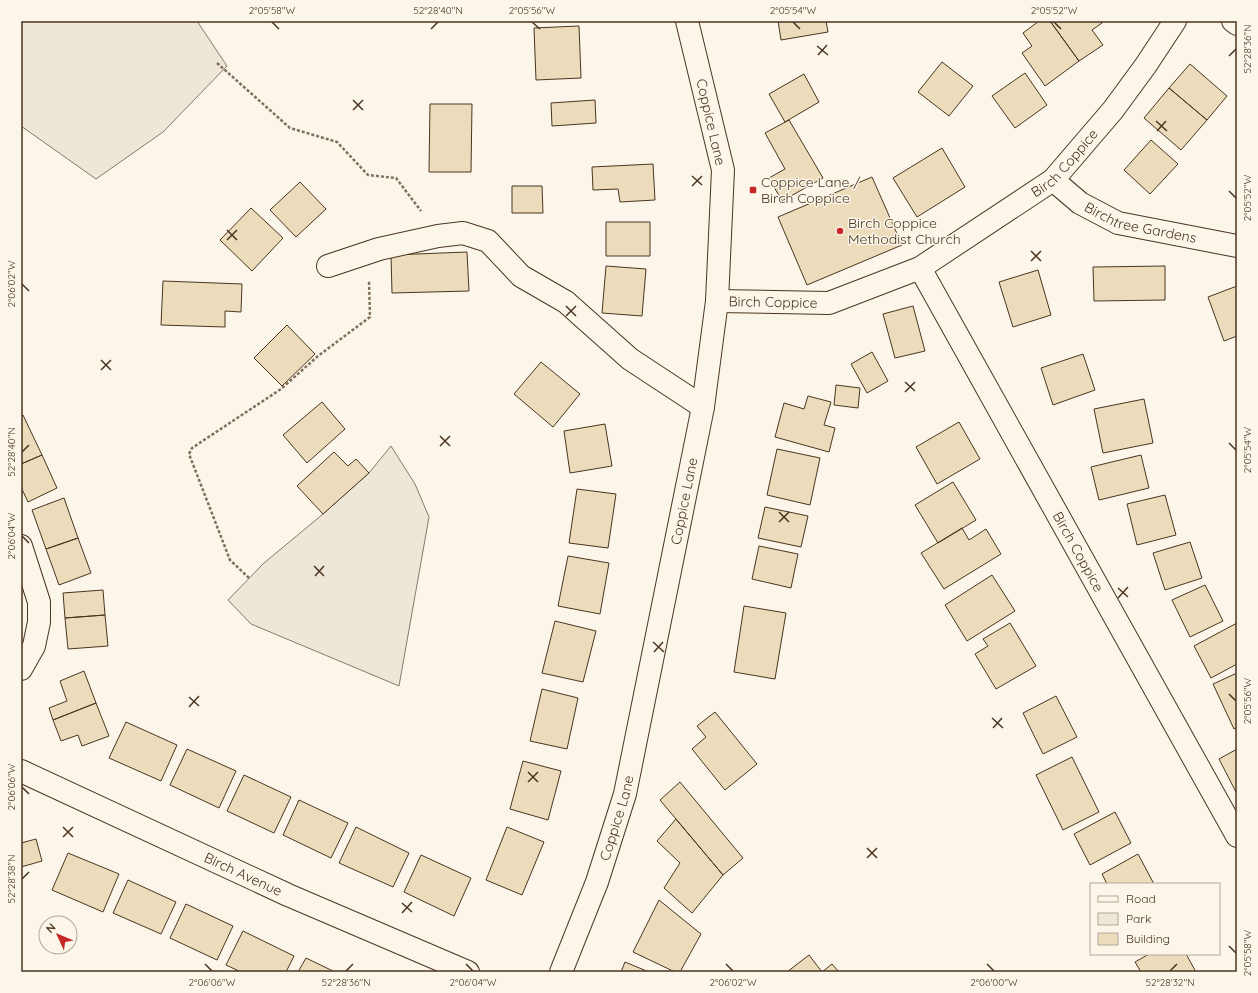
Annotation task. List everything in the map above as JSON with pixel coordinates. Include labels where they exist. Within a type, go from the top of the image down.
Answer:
[{"type":"street","name":"Coppice Lane","points":[[561,972],[597,882],[625,794],[703,407],[717,301],[723,170],[687,21]]},
{"type":"street","name":"Birch Coppice","points":[[717,301],[829,303],[920,268],[1053,180],[1113,110],[1146,65],[1175,21]]},
{"type":"street","points":[[1233,21],[1237,24]]},
{"type":"street","name":"Birchtree Gardens","points":[[1053,180],[1080,203],[1118,223],[1237,246]]},
{"type":"street","points":[[328,266],[379,248],[438,236],[463,233],[488,241],[521,276],[566,302],[630,358],[703,407]]},
{"type":"street","name":"Birch Coppice","points":[[920,268],[1237,836]]},
{"type":"street","points":[[21,546],[39,602],[39,622],[34,646],[21,669]]},
{"type":"street","name":"Birch Avenue","points":[[21,771],[288,895],[468,972]]},
{"type":"path","points":[[217,62],[290,128],[337,142],[368,174],[396,178],[438,236]]},
{"type":"path","points":[[249,578],[230,560],[189,454],[192,448],[281,389],[318,356],[370,317],[367,253]]},
{"type":"green space","points":[[21,21],[197,21],[227,66],[163,132],[96,179],[21,126]]},
{"type":"green space","points":[[391,446],[415,484],[429,517],[399,686],[251,624],[228,600],[264,563],[369,473]]},
{"type":"building","points":[[778,21],[826,21],[828,32],[781,40]]},
{"type":"building","points":[[1039,21],[1050,21],[1079,61],[1045,86],[1022,53],[1032,46],[1023,33]]},
{"type":"building","points":[[1050,21],[1101,21],[1102,23],[1092,30],[1103,45],[1079,61]]},
{"type":"building","points":[[579,26],[581,78],[536,80],[534,28]]},
{"type":"building","points":[[942,62],[973,86],[949,116],[918,92]]},
{"type":"building","points":[[1190,64],[1227,96],[1207,120],[1169,88]]},
{"type":"building","points":[[1025,73],[1047,105],[1015,128],[992,96]]},
{"type":"building","points":[[804,74],[819,102],[785,122],[769,94]]},
{"type":"building","points":[[1169,88],[1207,120],[1181,150],[1144,118]]},
{"type":"building","points":[[595,100],[596,123],[552,126],[551,103]]},
{"type":"building","points":[[430,104],[472,104],[471,172],[429,172]]},
{"type":"building","points":[[789,120],[823,178],[782,201],[769,178],[785,169],[765,133]]},
{"type":"building","points":[[1151,140],[1178,164],[1150,194],[1124,170]]},
{"type":"building","points":[[942,148],[965,187],[917,217],[893,178]]},
{"type":"building","points":[[653,164],[655,200],[620,202],[618,189],[593,190],[592,167]]},
{"type":"building","name":"Birch Coppice Methodist Church","points":[[872,177],[902,245],[807,285],[778,217]]},
{"type":"building","points":[[300,182],[326,209],[296,237],[270,210]]},
{"type":"building","points":[[512,186],[542,186],[543,213],[512,213]]},
{"type":"building","points":[[251,208],[283,238],[252,271],[220,240]]},
{"type":"building","points":[[606,222],[650,222],[650,256],[606,256]]},
{"type":"building","points":[[467,252],[469,291],[392,293],[391,255]]},
{"type":"building","points":[[606,266],[646,269],[642,316],[602,313]]},
{"type":"building","points":[[1165,266],[1165,300],[1094,301],[1093,267]]},
{"type":"building","points":[[1038,270],[1051,315],[1013,327],[999,282]]},
{"type":"building","points":[[163,281],[242,284],[241,312],[225,311],[225,327],[161,325]]},
{"type":"building","points":[[1237,286],[1237,336],[1224,341],[1208,297]]},
{"type":"building","points":[[913,306],[925,351],[895,358],[883,314]]},
{"type":"building","points":[[287,325],[315,354],[282,386],[254,358]]},
{"type":"building","points":[[872,352],[888,381],[867,393],[851,364]]},
{"type":"building","points":[[1083,354],[1095,390],[1053,405],[1041,368]]},
{"type":"building","points":[[541,362],[580,394],[553,427],[514,394]]},
{"type":"building","points":[[836,385],[860,388],[858,408],[834,405]]},
{"type":"building","points":[[808,396],[831,402],[824,425],[835,428],[829,452],[775,437],[784,403],[804,409]]},
{"type":"building","points":[[1144,399],[1153,443],[1103,453],[1094,409]]},
{"type":"building","points":[[322,402],[345,429],[307,463],[283,435]]},
{"type":"building","points":[[23,415],[42,455],[21,464],[21,416]]},
{"type":"building","points":[[959,422],[980,459],[937,484],[916,447]]},
{"type":"building","points":[[605,424],[612,466],[570,473],[564,431]]},
{"type":"building","points":[[777,449],[820,458],[810,505],[767,495]]},
{"type":"building","points":[[334,452],[348,466],[356,459],[369,473],[323,514],[297,486]]},
{"type":"building","points":[[42,455],[57,488],[28,502],[21,487],[21,464]]},
{"type":"building","points":[[1141,455],[1149,488],[1099,500],[1091,467]]},
{"type":"building","points":[[953,482],[976,520],[938,543],[915,505]]},
{"type":"building","points":[[577,489],[616,494],[608,548],[569,543]]},
{"type":"building","points":[[1165,495],[1176,535],[1137,545],[1127,504]]},
{"type":"building","points":[[64,498],[78,538],[46,549],[32,510]]},
{"type":"building","points":[[765,507],[808,516],[801,547],[758,538]]},
{"type":"building","points":[[962,528],[969,540],[986,529],[1001,554],[944,589],[921,553]]},
{"type":"building","points":[[78,538],[91,573],[59,585],[46,549]]},
{"type":"building","points":[[1190,542],[1202,578],[1165,590],[1153,553]]},
{"type":"building","points":[[759,546],[798,554],[791,588],[752,579]]},
{"type":"building","points":[[568,556],[609,563],[600,614],[558,606]]},
{"type":"building","points":[[992,575],[1015,611],[967,641],[945,605]]},
{"type":"building","points":[[1205,585],[1223,621],[1190,637],[1172,600]]},
{"type":"building","points":[[103,590],[105,615],[65,618],[63,593]]},
{"type":"building","points":[[744,606],[786,613],[775,679],[734,672]]},
{"type":"building","points":[[105,615],[108,646],[68,649],[65,618]]},
{"type":"building","points":[[555,621],[596,631],[583,682],[542,673]]},
{"type":"building","points":[[1010,623],[1036,666],[996,689],[975,654],[988,646],[983,639]]},
{"type":"building","points":[[1237,623],[1237,664],[1211,678],[1194,646]]},
{"type":"building","points":[[84,671],[96,703],[53,720],[49,708],[67,701],[60,681]]},
{"type":"building","points":[[1237,673],[1237,727],[1234,729],[1213,684]]},
{"type":"building","points":[[542,689],[578,698],[567,749],[530,741]]},
{"type":"building","points":[[1056,696],[1077,737],[1043,754],[1023,713]]},
{"type":"building","points":[[96,703],[109,736],[82,746],[78,735],[61,741],[53,720]]},
{"type":"building","points":[[715,712],[757,764],[725,790],[692,749],[706,737],[697,726]]},
{"type":"building","points":[[126,722],[177,745],[161,781],[109,758]]},
{"type":"building","points":[[187,749],[236,771],[219,808],[170,785]]},
{"type":"building","points":[[1237,749],[1237,794],[1219,759]]},
{"type":"building","points":[[1072,757],[1099,812],[1063,830],[1036,775]]},
{"type":"building","points":[[523,761],[561,771],[548,820],[510,809]]},
{"type":"building","points":[[244,775],[291,797],[274,833],[227,811]]},
{"type":"building","points":[[680,782],[743,858],[723,875],[660,800]]},
{"type":"building","points":[[299,800],[348,823],[331,858],[283,835]]},
{"type":"building","points":[[1115,812],[1131,843],[1090,865],[1074,834]]},
{"type":"building","points":[[676,819],[723,875],[692,913],[664,888],[680,863],[657,841]]},
{"type":"building","points":[[356,827],[409,853],[393,887],[339,863]]},
{"type":"building","points":[[507,827],[544,842],[522,895],[486,880]]},
{"type":"building","points":[[36,839],[42,861],[21,867],[21,843]]},
{"type":"building","points":[[68,853],[119,874],[103,912],[52,890]]},
{"type":"building","points":[[1138,854],[1153,883],[1106,883],[1102,874]]},
{"type":"building","points":[[421,855],[471,878],[454,916],[404,892]]},
{"type":"building","points":[[128,880],[176,902],[161,934],[113,913]]},
{"type":"building","points":[[659,900],[701,934],[680,972],[675,972],[633,952]]},
{"type":"building","points":[[186,904],[233,926],[217,960],[170,938]]},
{"type":"building","points":[[243,931],[294,956],[286,972],[241,972],[226,965]]},
{"type":"building","points":[[809,955],[822,972],[787,972]]},
{"type":"building","points":[[1147,955],[1187,955],[1196,972],[1141,972],[1135,962]]},
{"type":"building","points":[[306,958],[335,972],[298,972]]},
{"type":"building","points":[[625,962],[649,972],[621,972]]},
{"type":"building","points":[[832,964],[839,972],[822,972]]},
{"type":"place","name":"Coppice Lane / Birch Coppice","points":[[753,190]]},
{"type":"place","name":"Birch Coppice Methodist Church","points":[[840,231]]}]
